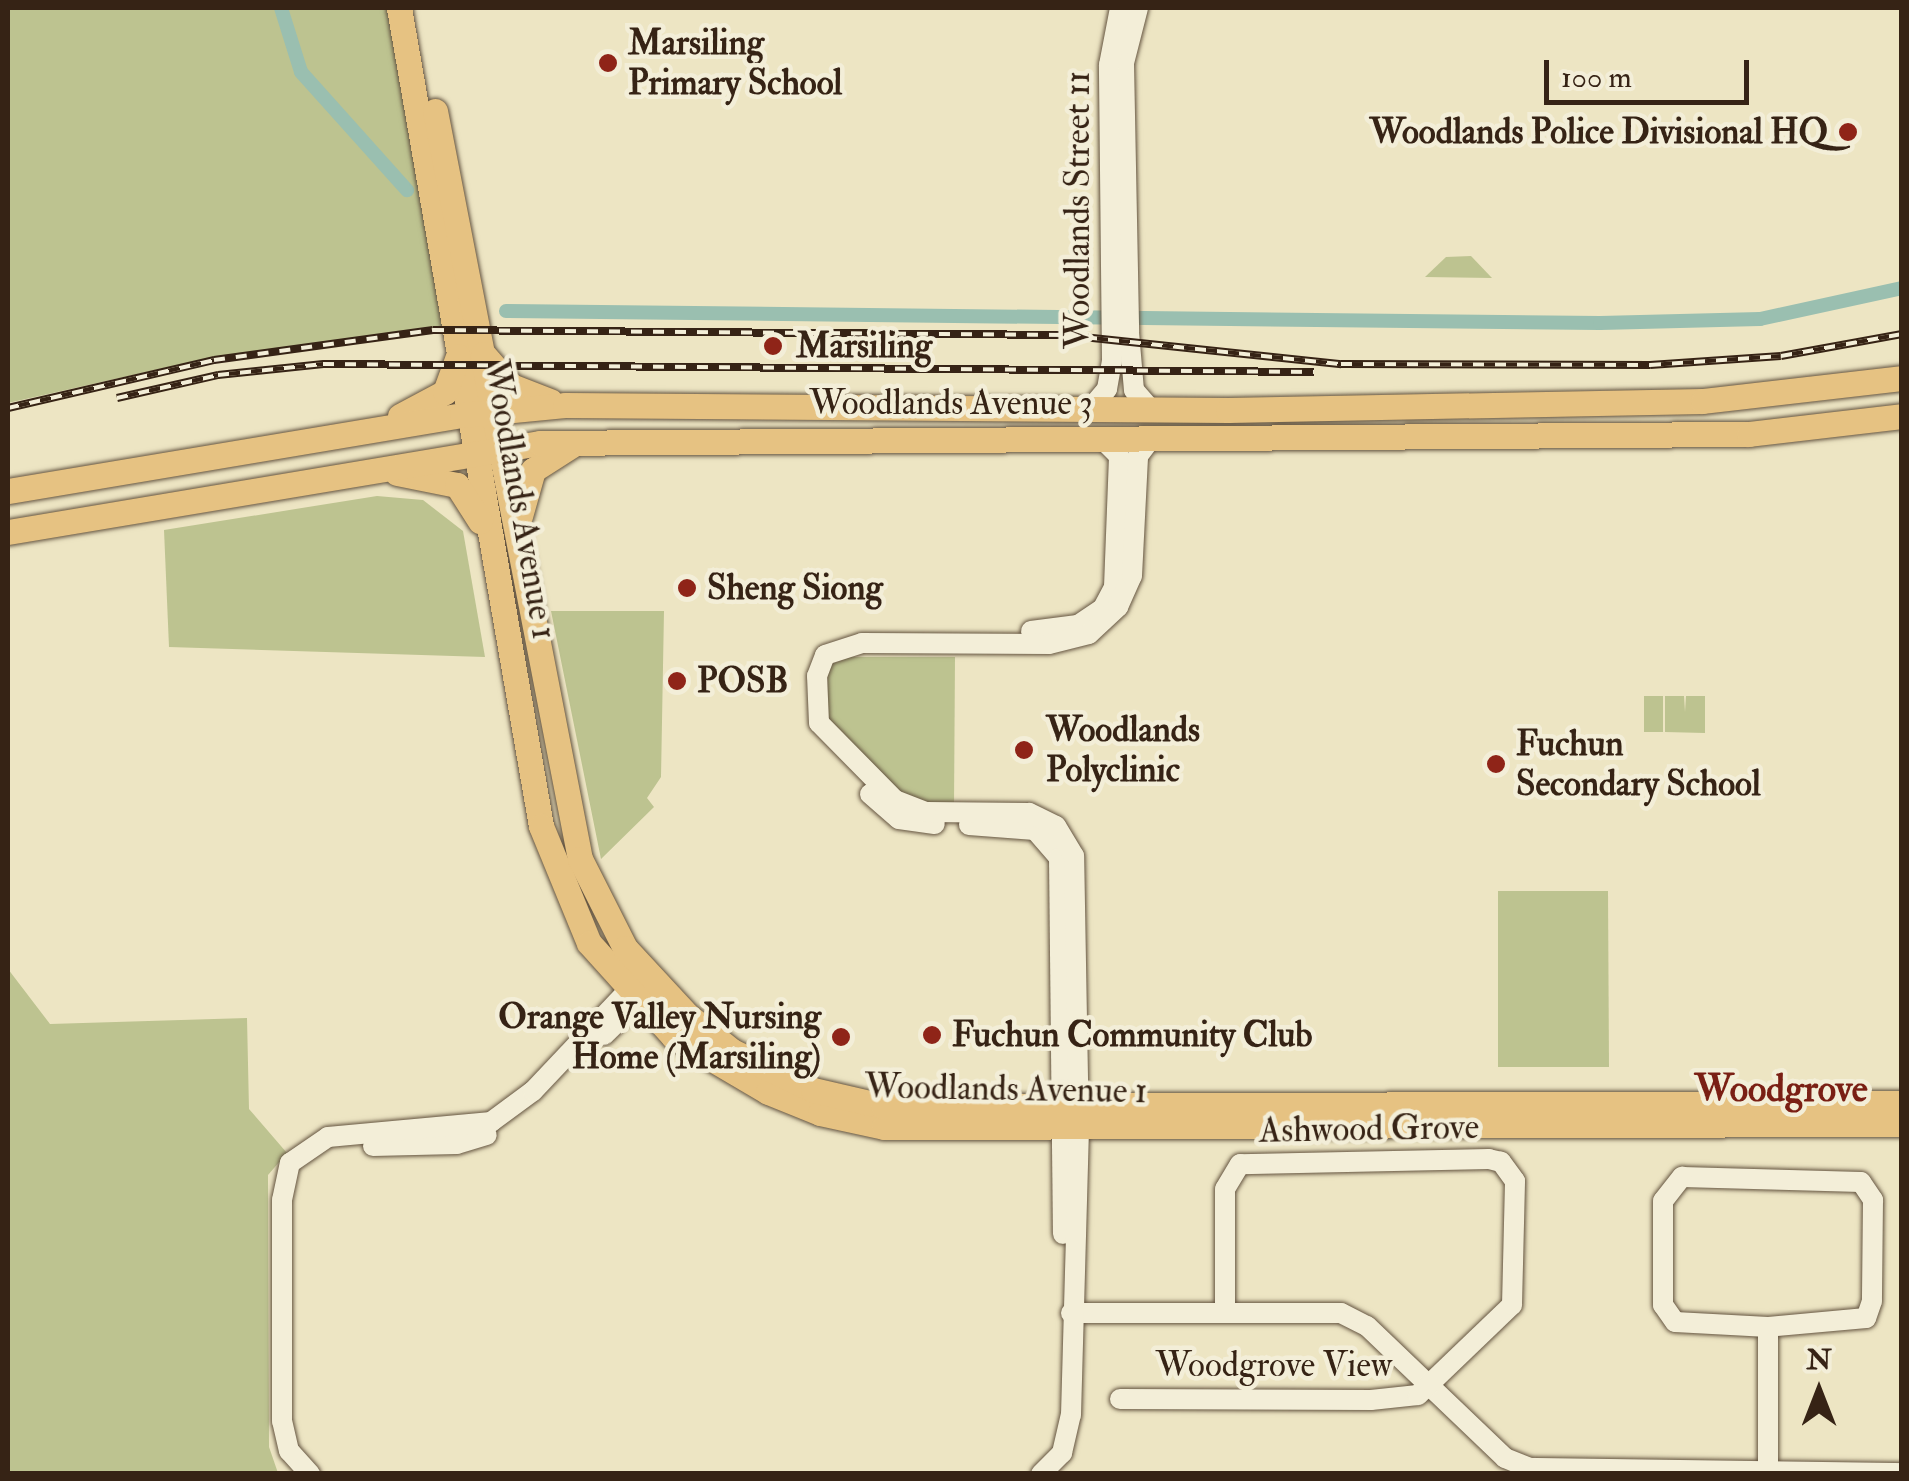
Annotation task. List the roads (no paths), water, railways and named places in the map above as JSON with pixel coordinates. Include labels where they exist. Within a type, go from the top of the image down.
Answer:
[{"type":"main road","name":"Woodlands Avenue 1","points":[[399,8],[487,447],[519,544],[567,816],[602,908],[642,988]]},
{"type":"main road","name":"Woodlands Avenue 1","points":[[416,8],[468,350]]},
{"type":"main road","points":[[348,433],[398,417],[444,392],[468,350],[518,390],[565,405]]},
{"type":"main road","name":"Woodlands Avenue 3","points":[[8,491],[481,412],[565,405],[1091,408],[1704,402],[1902,378]]},
{"type":"main road","name":"Woodlands Avenue 3","points":[[8,532],[487,447],[581,442],[1749,434],[1902,416]]},
{"type":"main road","points":[[519,544],[533,470],[581,442]]},
{"type":"main road","name":"Woodlands Avenue 1","points":[[487,447],[488,545],[548,850],[589,942],[642,988],[698,1054],[820,1113],[902,1128],[1070,1118],[1902,1102]]},
{"type":"main road","points":[[335,476],[410,474],[448,482],[469,499],[488,545]]},
{"type":"main road","name":"Woodlands Avenue 1","points":[[1070,1118],[1902,1124]]},
{"type":"street","name":"Woodlands Street 11","points":[[1120,8],[1109,66],[1121,332],[1134,390],[1149,407]]},
{"type":"street","name":"Woodlands Street 11","points":[[1120,290],[1124,64],[1138,8]]},
{"type":"street","name":"Woodlands Street 11","points":[[1091,408],[1107,390],[1121,332]]},
{"type":"street","points":[[1070,1118],[1060,867],[1055,847],[1035,830],[919,824],[892,816],[821,745],[802,690],[812,653],[844,632],[1046,630],[1078,624],[1103,608],[1117,571],[1119,456],[1102,439]]},
{"type":"street","points":[[1041,1474],[1062,1453],[1069,1432],[1071,1254],[1064,1244],[1075,867],[1061,832],[1028,814],[926,812],[895,800],[819,723],[817,676],[826,655],[862,643],[1049,644],[1089,634],[1118,607],[1132,576],[1138,456],[1151,439]]},
{"type":"street","points":[[310,1474],[289,1451],[282,1421],[282,1200],[286,1173],[296,1156],[328,1137],[490,1122],[533,1091],[642,988]]},
{"type":"street","name":"Ashwood Grove","points":[[1225,1309],[1225,1189],[1240,1164],[1501,1162],[1515,1182],[1512,1305],[1427,1389]]},
{"type":"street","points":[[1682,1177],[1852,1180],[1869,1190],[1872,1301],[1866,1318],[1768,1326],[1686,1326],[1668,1315],[1663,1201],[1682,1177]]},
{"type":"street","points":[[1071,1313],[1328,1310],[1357,1318],[1502,1466],[1596,1472],[1902,1473]]},
{"type":"street","points":[[1768,1326],[1768,1472]]},
{"type":"street","name":"Woodgrove View","points":[[1120,1399],[1403,1400],[1427,1389]]},
{"type":"waterway","points":[[281,8],[301,72],[407,190]]},
{"type":"waterway","points":[[506,311],[1600,323],[1760,319],[1902,288]]},
{"type":"railway","points":[[8,408],[214,360],[433,330],[1064,335],[1341,364],[1650,365],[1781,356],[1902,334]]},
{"type":"railway","points":[[117,398],[218,375],[323,364],[1314,372]]},
{"type":"place","name":"Marsiling Primary School","points":[[608,63]]},
{"type":"place","name":"Woodlands Police Divisional HQ","points":[[1848,132]]},
{"type":"place","name":"Marsiling","points":[[773,346]]},
{"type":"place","name":"Sheng Siong","points":[[687,588]]},
{"type":"place","name":"POSB","points":[[677,681]]},
{"type":"place","name":"Woodlands Polyclinic","points":[[1024,750]]},
{"type":"place","name":"Fuchun Secondary School","points":[[1496,764]]},
{"type":"place","name":"Fuchun Community Club","points":[[932,1035]]},
{"type":"place","name":"Orange Valley Nursing Home (Marsiling)","points":[[841,1037]]},
{"type":"district","name":"Woodgrove","points":[[1781,1090]]}]
